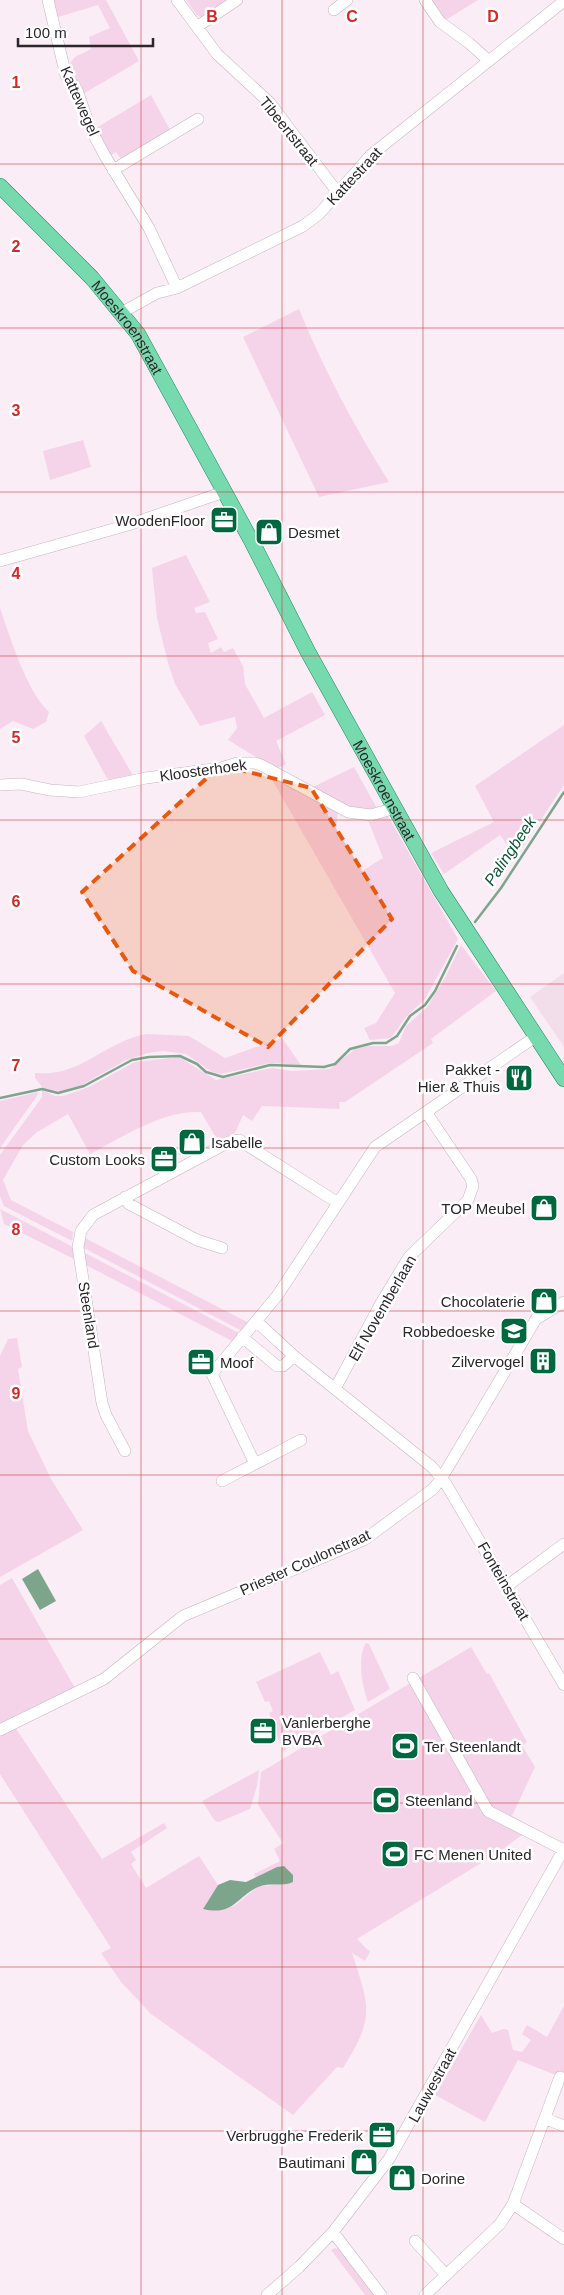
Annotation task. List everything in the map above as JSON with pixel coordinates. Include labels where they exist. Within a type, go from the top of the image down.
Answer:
[{"type":"main road","name":"Moeskroenstraat","points":[[0,186],[92,278],[121,313],[151,356],[308,652],[458,919],[564,1079]]},
{"type":"street","name":"Kattewegel","points":[[48,0],[66,76],[77,90],[90,128],[113,170],[149,228],[177,288]]},
{"type":"street","name":"Tibeertstraat","points":[[177,0],[217,54],[270,102],[338,193]]},
{"type":"street","points":[[198,26],[237,0]]},
{"type":"street","points":[[334,10],[347,0]]},
{"type":"street","points":[[425,0],[440,22],[490,61]]},
{"type":"street","name":"Kattestraat","points":[[121,313],[157,293],[177,288],[303,226],[319,214],[371,155],[564,2]]},
{"type":"street","points":[[113,170],[198,119]]},
{"type":"street","points":[[0,561],[128,525],[224,492]]},
{"type":"street","name":"Kloosterhoek","points":[[0,785],[21,784],[50,790],[80,792],[146,778],[221,768],[246,762],[261,765],[348,812],[371,815],[395,808]]},
{"type":"street","points":[[256,1464],[212,1374],[277,1296],[375,1147],[535,1037]]},
{"type":"street","name":"Elf Novemberlaan","points":[[335,1389],[381,1303],[409,1257],[468,1200],[472,1193],[472,1179],[426,1112]]},
{"type":"street","name":"Steenland","points":[[125,1452],[102,1403],[78,1247],[81,1231],[86,1221],[125,1197],[229,1142],[239,1140],[338,1203]]},
{"type":"street","points":[[125,1197],[129,1204],[197,1240],[222,1248]]},
{"type":"street","name":"Priester Coulonstraat","points":[[0,1730],[104,1679],[183,1616],[364,1540],[426,1494],[441,1479],[536,1319],[564,1302]]},
{"type":"street","points":[[256,1321],[294,1356],[432,1467],[441,1479]]},
{"type":"street","points":[[242,1337],[277,1366],[283,1366],[294,1356]]},
{"type":"street","points":[[222,1481],[301,1440]]},
{"type":"street","name":"Fonteinstraat","points":[[441,1479],[454,1495],[564,1685]]},
{"type":"street","points":[[507,1586],[564,1544]]},
{"type":"street","name":"Lauwestraat","points":[[267,2295],[299,2267],[333,2232],[368,2189],[406,2132],[564,1849],[488,1811],[413,1678]]},
{"type":"street","points":[[425,2295],[500,2224],[513,2204],[560,2077]]},
{"type":"street","points":[[546,2119],[564,2126]]},
{"type":"street","points":[[513,2204],[564,2239]]},
{"type":"street","points":[[333,2232],[381,2295]]},
{"type":"street","points":[[415,2241],[446,2275]]},
{"type":"highlighted area","points":[[221,765],[311,788],[392,919],[268,1047],[133,971],[82,892]]},
{"type":"shaded area","points":[[51,0],[106,0],[139,61],[83,94],[66,68],[75,57],[91,49],[89,37],[110,28],[98,5],[55,18]]},
{"type":"shaded area","points":[[186,0],[227,1],[201,17],[197,15]]},
{"type":"shaded area","points":[[429,0],[478,0],[444,21]]},
{"type":"shaded area","points":[[151,95],[170,130],[122,160],[116,152],[108,157],[96,128]]},
{"type":"shaded area","points":[[299,309],[340,397],[389,482],[319,497],[243,337]]},
{"type":"shaded area","points":[[83,440],[91,467],[50,480],[43,451]]},
{"type":"shaded area","points":[[186,555],[210,602],[194,608],[196,613],[205,612],[218,639],[208,643],[211,653],[221,647],[224,652],[233,648],[243,666],[245,684],[264,718],[312,692],[325,715],[276,741],[286,764],[276,769],[228,740],[237,728],[235,717],[200,726],[175,684],[157,618],[152,568]]},
{"type":"shaded area","points":[[0,608],[26,678],[41,703],[49,712],[46,722],[33,729],[13,721],[0,729]]},
{"type":"shaded area","points":[[101,721],[134,777],[110,784],[84,736]]},
{"type":"shaded area","points":[[564,725],[564,785],[516,857],[500,835],[444,874],[431,853],[494,822],[475,786]]},
{"type":"shaded area","points":[[354,767],[378,810],[356,810],[311,788]]},
{"type":"shaded area","points":[[267,771],[338,812],[336,829],[362,871],[383,858],[368,820],[388,816],[458,939],[425,999],[406,1017],[391,1038],[370,1040],[364,1028],[376,1023],[395,993]]},
{"type":"shaded area","points":[[461,945],[496,991],[431,1039],[433,1043],[345,1102],[339,1102],[340,1109],[262,1106],[252,1121],[243,1115],[235,1133],[219,1143],[201,1112],[186,1113],[157,1120],[90,1154],[68,1114],[37,1132],[23,1145],[3,1180],[11,1200],[73,1232],[72,1241],[4,1206],[0,1196],[0,1155],[42,1097],[42,1090],[55,1096],[63,1096],[89,1087],[135,1062],[179,1057],[216,1080],[272,1068],[292,1071],[330,1069],[355,1049],[368,1046],[392,1046],[399,1043],[406,1026],[427,1007],[445,978]]},
{"type":"shaded area","points":[[564,973],[564,1047],[530,997]]},
{"type":"shaded area","points":[[147,1034],[189,1036],[225,1058],[282,1038],[301,1065],[270,1063],[221,1074],[212,1072],[186,1054],[163,1051],[148,1053],[126,1060],[80,1086],[60,1091],[44,1089],[35,1078],[35,1073],[51,1073],[66,1070],[118,1044]]},
{"type":"shaded area","points":[[38,1092],[37,1096],[0,1148],[0,1101]]},
{"type":"shaded area","points":[[0,1209],[73,1247],[74,1259],[4,1224]]},
{"type":"shaded area","points":[[83,1237],[249,1323],[242,1331],[82,1247]]},
{"type":"shaded area","points":[[83,1252],[239,1333],[232,1341],[84,1264]]},
{"type":"shaded area","points":[[17,1338],[22,1367],[18,1369],[28,1431],[51,1479],[83,1530],[0,1577],[0,1356],[8,1339]]},
{"type":"shaded area","points":[[38,1569],[56,1601],[40,1610],[22,1579]]},
{"type":"shaded area","points":[[12,1578],[75,1688],[0,1724],[0,1585]]},
{"type":"shaded area","points":[[366,1643],[369,1644],[390,1689],[368,1702],[361,1672],[363,1649]]},
{"type":"shaded area","points":[[471,1647],[487,1674],[489,1673],[527,1742],[523,1747],[535,1767],[512,1816],[560,1842],[554,1852],[522,1835],[499,1852],[357,1939],[370,1952],[365,1961],[352,1953],[366,2000],[365,2024],[343,2068],[337,2067],[293,2115],[151,2014],[121,1982],[101,1953],[111,1948],[0,1774],[0,1735],[15,1727],[102,1859],[164,1823],[167,1828],[131,1852],[136,1860],[131,1864],[146,1888],[199,1856],[218,1885],[203,1909],[234,1906],[259,1886],[287,1884],[283,1866],[277,1867],[256,1878],[254,1874],[280,1861],[274,1849],[283,1843],[258,1805],[261,1772]]},
{"type":"shaded area","points":[[320,1652],[331,1675],[338,1671],[355,1710],[283,1751],[269,1713],[273,1711],[269,1701],[265,1702],[256,1682]]},
{"type":"shaded area","points":[[259,1770],[257,1786],[250,1809],[219,1822],[215,1821],[202,1801]]},
{"type":"shaded area","points":[[284,1866],[293,1875],[293,1882],[258,1887],[228,1908],[222,1910],[203,1909],[218,1885],[230,1880],[246,1882],[277,1867]]},
{"type":"shaded area","points":[[564,2006],[564,2073],[553,2074],[518,2060],[485,2122],[435,2095],[481,2015],[492,2033],[503,2029],[508,2030],[513,2050],[522,2052],[531,2040],[522,2034],[527,2025],[547,2037]]},
{"type":"shaded area","points":[[339,2249],[375,2295],[365,2295],[331,2250]]},
{"type":"waterway","name":"Palingbeek","points":[[475,922],[501,888],[564,792]]},
{"type":"waterway","name":"Palingbeek","points":[[0,1098],[42,1089],[58,1093],[84,1086],[132,1060],[149,1057],[180,1056],[197,1064],[206,1072],[223,1077],[270,1065],[324,1067],[335,1064],[350,1049],[373,1043],[386,1043],[397,1036],[410,1016],[425,1005],[435,991],[457,946]]},
{"type":"place","name":"WoodenFloor","points":[[224,520]]},
{"type":"place","name":"Desmet","points":[[269,532]]},
{"type":"place","name":"Pakket - Hier & Thuis","points":[[519,1078]]},
{"type":"place","name":"Isabelle","points":[[192,1142]]},
{"type":"place","name":"Custom Looks","points":[[164,1159]]},
{"type":"place","name":"TOP Meubel","points":[[544,1208]]},
{"type":"place","name":"Chocolaterie","points":[[544,1301]]},
{"type":"place","name":"Robbedoeske","points":[[514,1331]]},
{"type":"place","name":"Zilvervogel","points":[[543,1361]]},
{"type":"place","name":"Moof","points":[[201,1362]]},
{"type":"place","name":"Vanlerberghe BVBA","points":[[263,1731]]},
{"type":"place","name":"Ter Steenlandt","points":[[405,1746]]},
{"type":"place","name":"Steenland","points":[[386,1800]]},
{"type":"place","name":"FC Menen United","points":[[395,1854]]},
{"type":"place","name":"Verbrugghe Frederik","points":[[382,2135]]},
{"type":"place","name":"Bautimani","points":[[364,2162]]},
{"type":"place","name":"Dorine","points":[[402,2178]]}]
